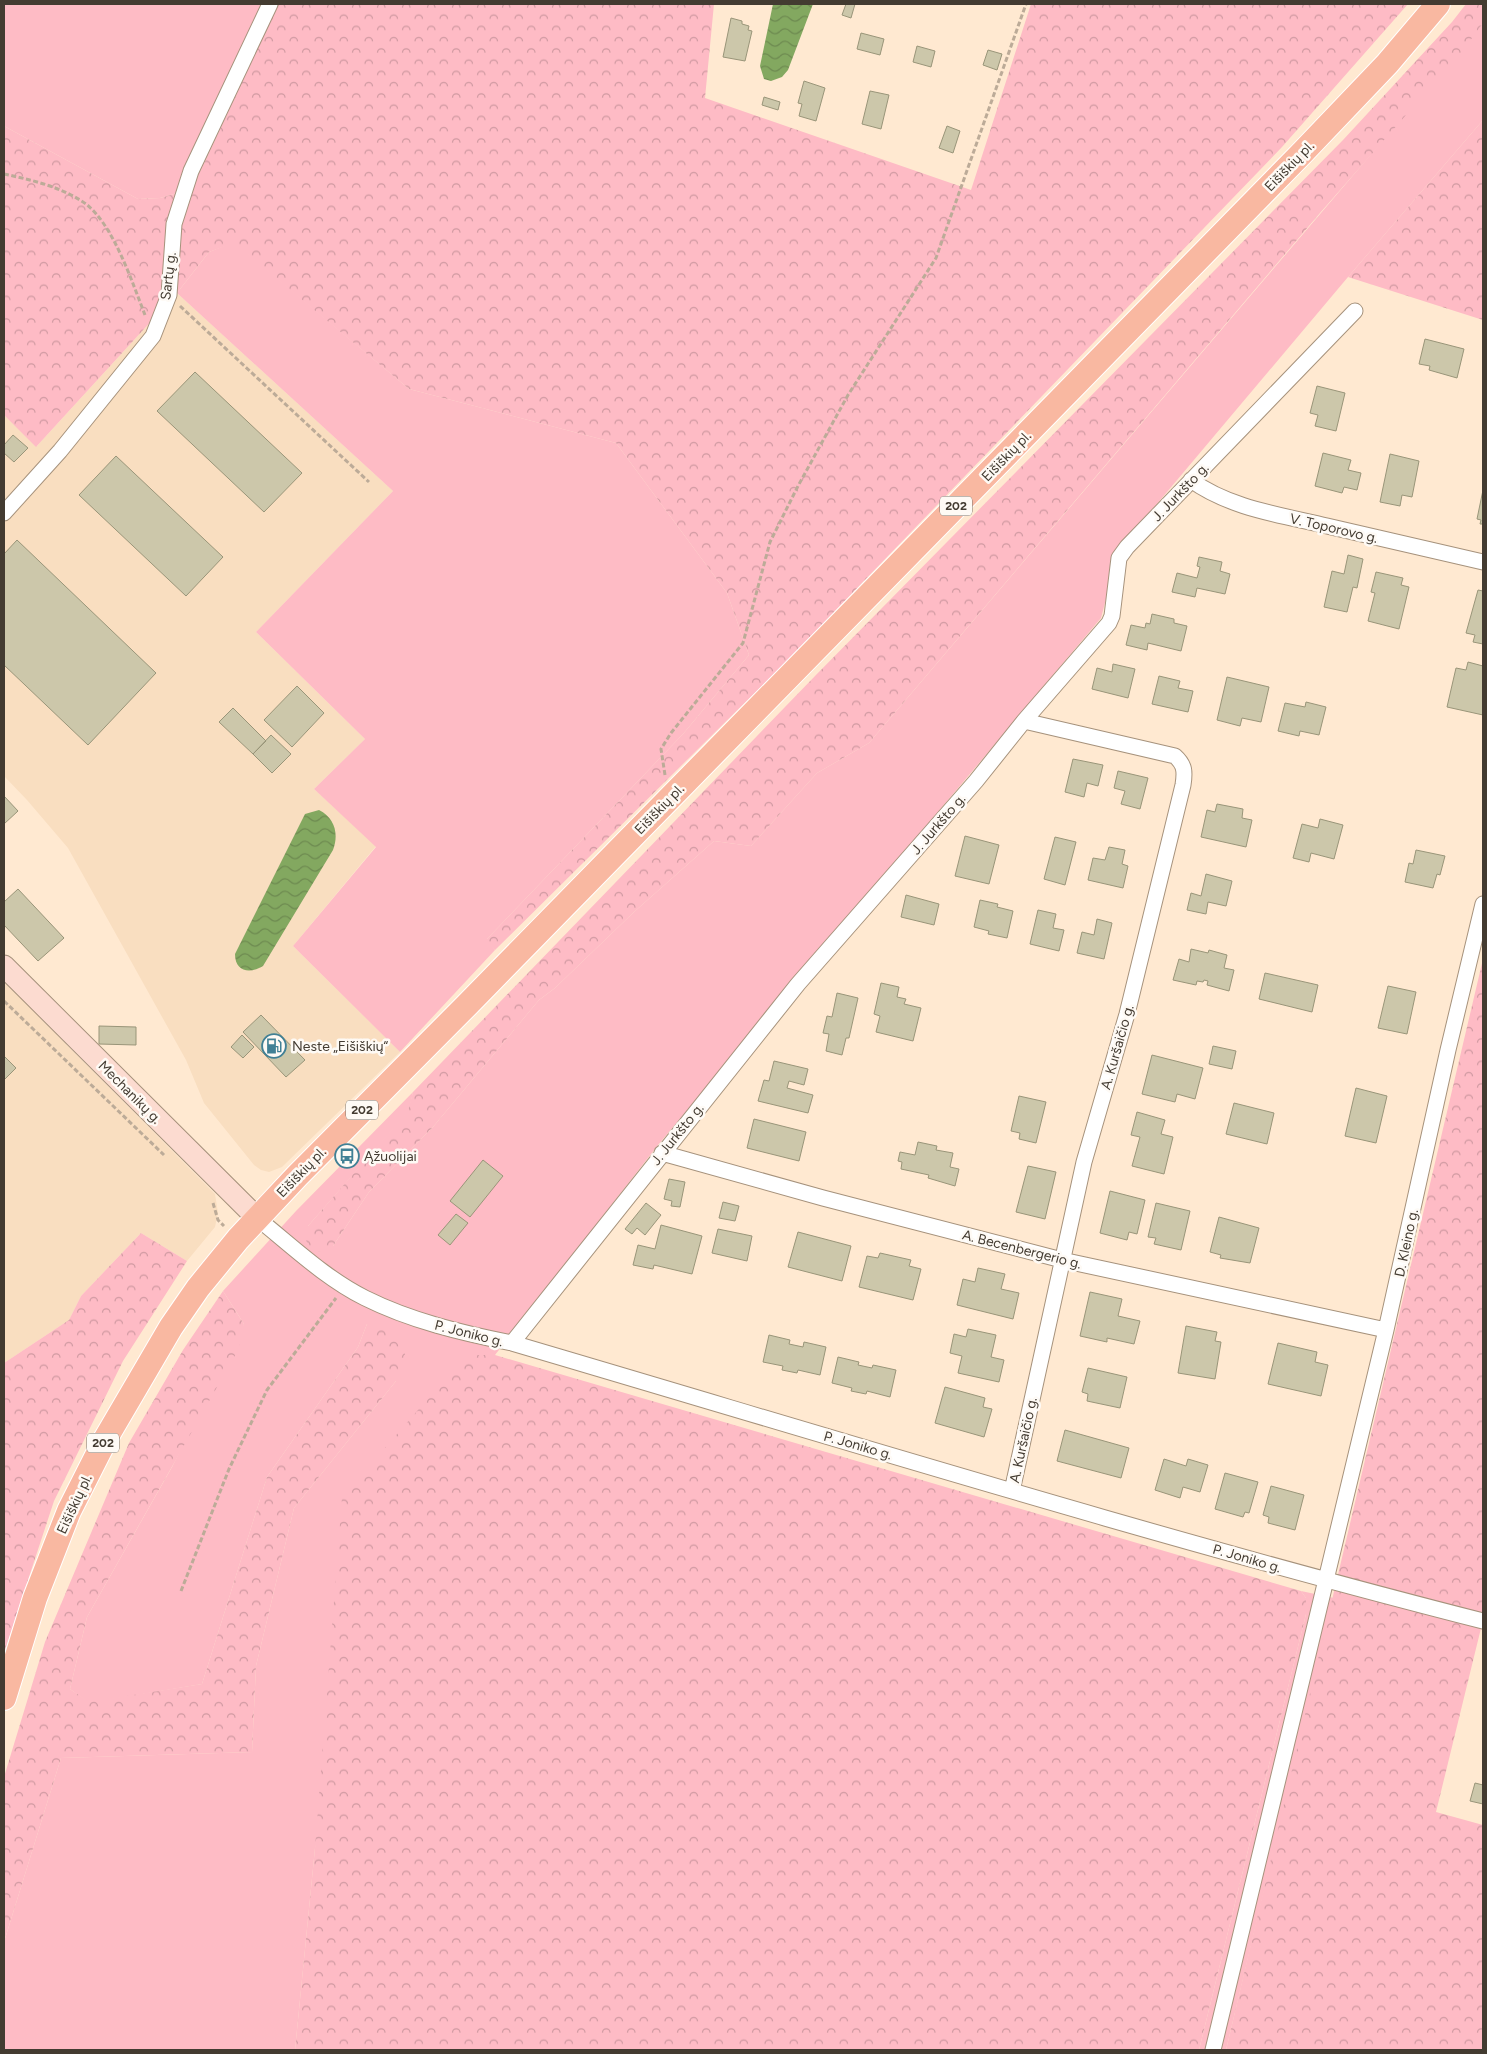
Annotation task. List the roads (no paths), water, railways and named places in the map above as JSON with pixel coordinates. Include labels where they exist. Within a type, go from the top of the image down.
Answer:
[{"type":"main road","name":"Eišiškių pl.","points":[[4,1698],[38,1589],[69,1511],[106,1438],[170,1327],[198,1288],[238,1239],[303,1169],[676,793],[1303,152],[1387,64],[1438,4]]},
{"type":"main road","name":"Mechanikų g.","points":[[4,966],[257,1218]]},
{"type":"street","name":"Sartų g.","points":[[4,513],[60,450],[154,336],[169,295],[174,224],[191,171],[270,4]]},
{"type":"street","name":"J. Jurkšto g.","points":[[512,1343],[798,984],[976,782],[1024,721],[1109,623],[1112,616],[1119,558],[1127,547],[1355,311]]},
{"type":"street","name":"V. Toporovo g.","points":[[1191,480],[1207,492],[1222,499],[1483,562]]},
{"type":"street","name":"A. Kuršaičio g.","points":[[1012,1491],[1084,1162],[1127,1014],[1184,772],[1182,763],[1175,756],[1024,721]]},
{"type":"street","name":"D. Kleino g.","points":[[1213,2050],[1386,1330],[1448,1050],[1483,904]]},
{"type":"street","name":"A. Becenbergerio g.","points":[[662,1153],[823,1198],[1062,1260],[1386,1330]]},
{"type":"street","name":"P. Joniko g.","points":[[257,1218],[319,1269],[365,1298],[426,1322],[460,1332],[512,1343],[1012,1491],[1325,1580],[1483,1621]]},
{"type":"water","points":[[773,4],[813,4],[788,70],[782,77],[771,81],[764,79],[760,66]]},
{"type":"water","points":[[319,810],[329,817],[334,827],[336,838],[333,850],[263,966],[258,969],[244,970],[238,965],[235,954],[305,814]]},
{"type":"place","name":"Neste „Eišiškių“","points":[[274,1046]]},
{"type":"place","name":"Ąžuolijai","points":[[347,1156]]}]
